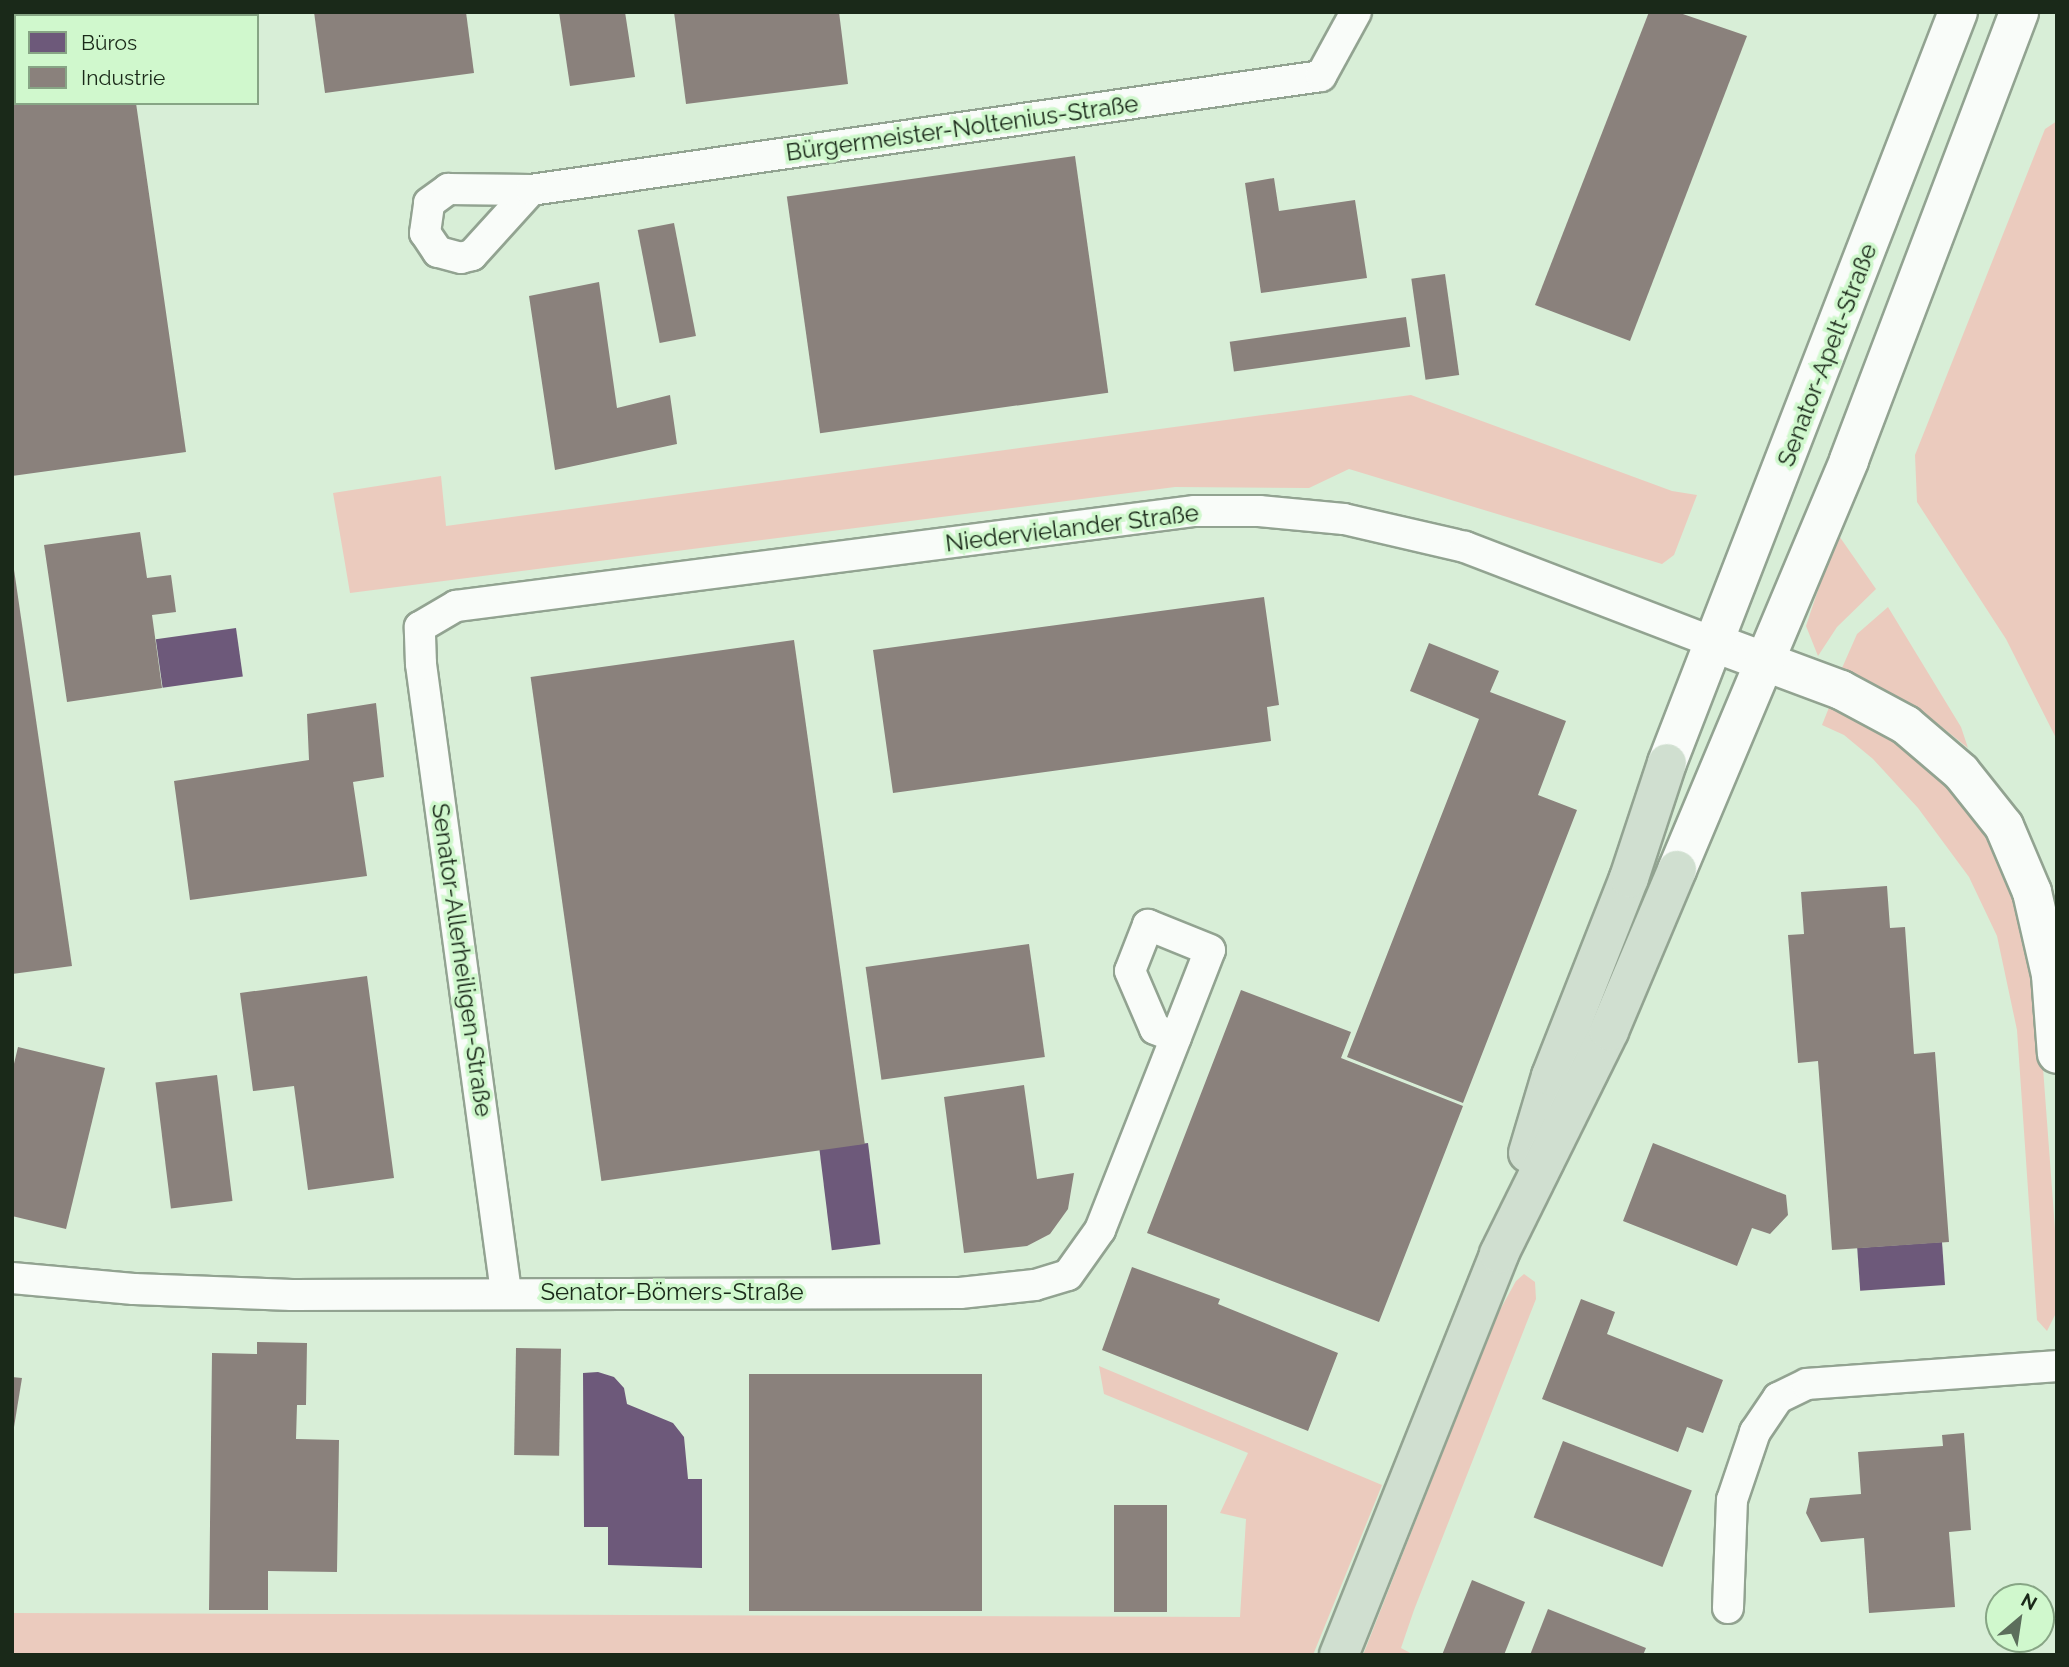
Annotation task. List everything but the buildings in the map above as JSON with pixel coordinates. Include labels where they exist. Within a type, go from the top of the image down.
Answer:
[{"type":"highway","points":[[1499,1254],[1551,1076],[1629,878],[1667,763]]},
{"type":"highway","points":[[1339,1655],[1499,1254],[1609,1031],[1677,870]]},
{"type":"street","name":"Bürgermeister-Noltenius-Straße","points":[[531,190],[1321,76],[1356,12]]},
{"type":"street","name":"Senator-Apelt-Straße","points":[[1667,763],[1712,642],[1792,447],[1958,12]]},
{"type":"street","points":[[1677,870],[1767,661],[1965,165],[2020,12]]},
{"type":"street","name":"Niedervielander Straße","points":[[420,627],[456,606],[1195,511],[1259,511],[1344,519],[1465,547],[1712,642]]},
{"type":"street","name":"Senator-Allerheiligen-Straße","points":[[420,627],[506,1292]]},
{"type":"street","points":[[1712,642],[1841,690],[1906,725],[1961,772],[2004,826],[2034,904],[2051,975],[2057,1054]]},
{"type":"street","name":"Senator-Bömers-Straße","points":[[12,1278],[134,1289],[278,1294],[960,1293],[1035,1285],[1068,1275],[1100,1230],[1176,1037]]},
{"type":"street","points":[[1728,1608],[1732,1500],[1755,1432],[1778,1398],[1807,1384],[2057,1366]]},
{"type":"shaded area","points":[[2057,121],[2057,740],[2006,639],[1917,502],[1915,455],[2045,129]]},
{"type":"shaded area","points":[[1411,395],[1672,491],[1697,495],[1674,555],[1662,564],[1349,469],[1309,488],[1175,487],[350,593],[333,493],[441,476],[446,526]]},
{"type":"shaded area","points":[[1837,533],[1876,589],[1837,627],[1818,656],[1806,626]]},
{"type":"shaded area","points":[[1888,607],[1961,727],[1968,748],[1918,708],[1842,668],[1857,634]]},
{"type":"shaded area","points":[[1830,705],[1913,749],[1984,823],[2007,867],[2037,987],[2057,1256],[2057,1311],[2047,1331],[2037,1320],[2017,1030],[1997,936],[1969,877],[1918,808],[1873,759],[1844,735],[1822,725]]},
{"type":"shaded area","points":[[1524,1274],[1535,1282],[1536,1299],[1414,1610],[1401,1648],[1414,1655],[1363,1655],[1496,1317],[1516,1281]]},
{"type":"shaded area","points":[[1099,1366],[1382,1485],[1313,1655],[12,1655],[12,1613],[1240,1617],[1246,1519],[1220,1513],[1248,1453],[1104,1394]]}]
